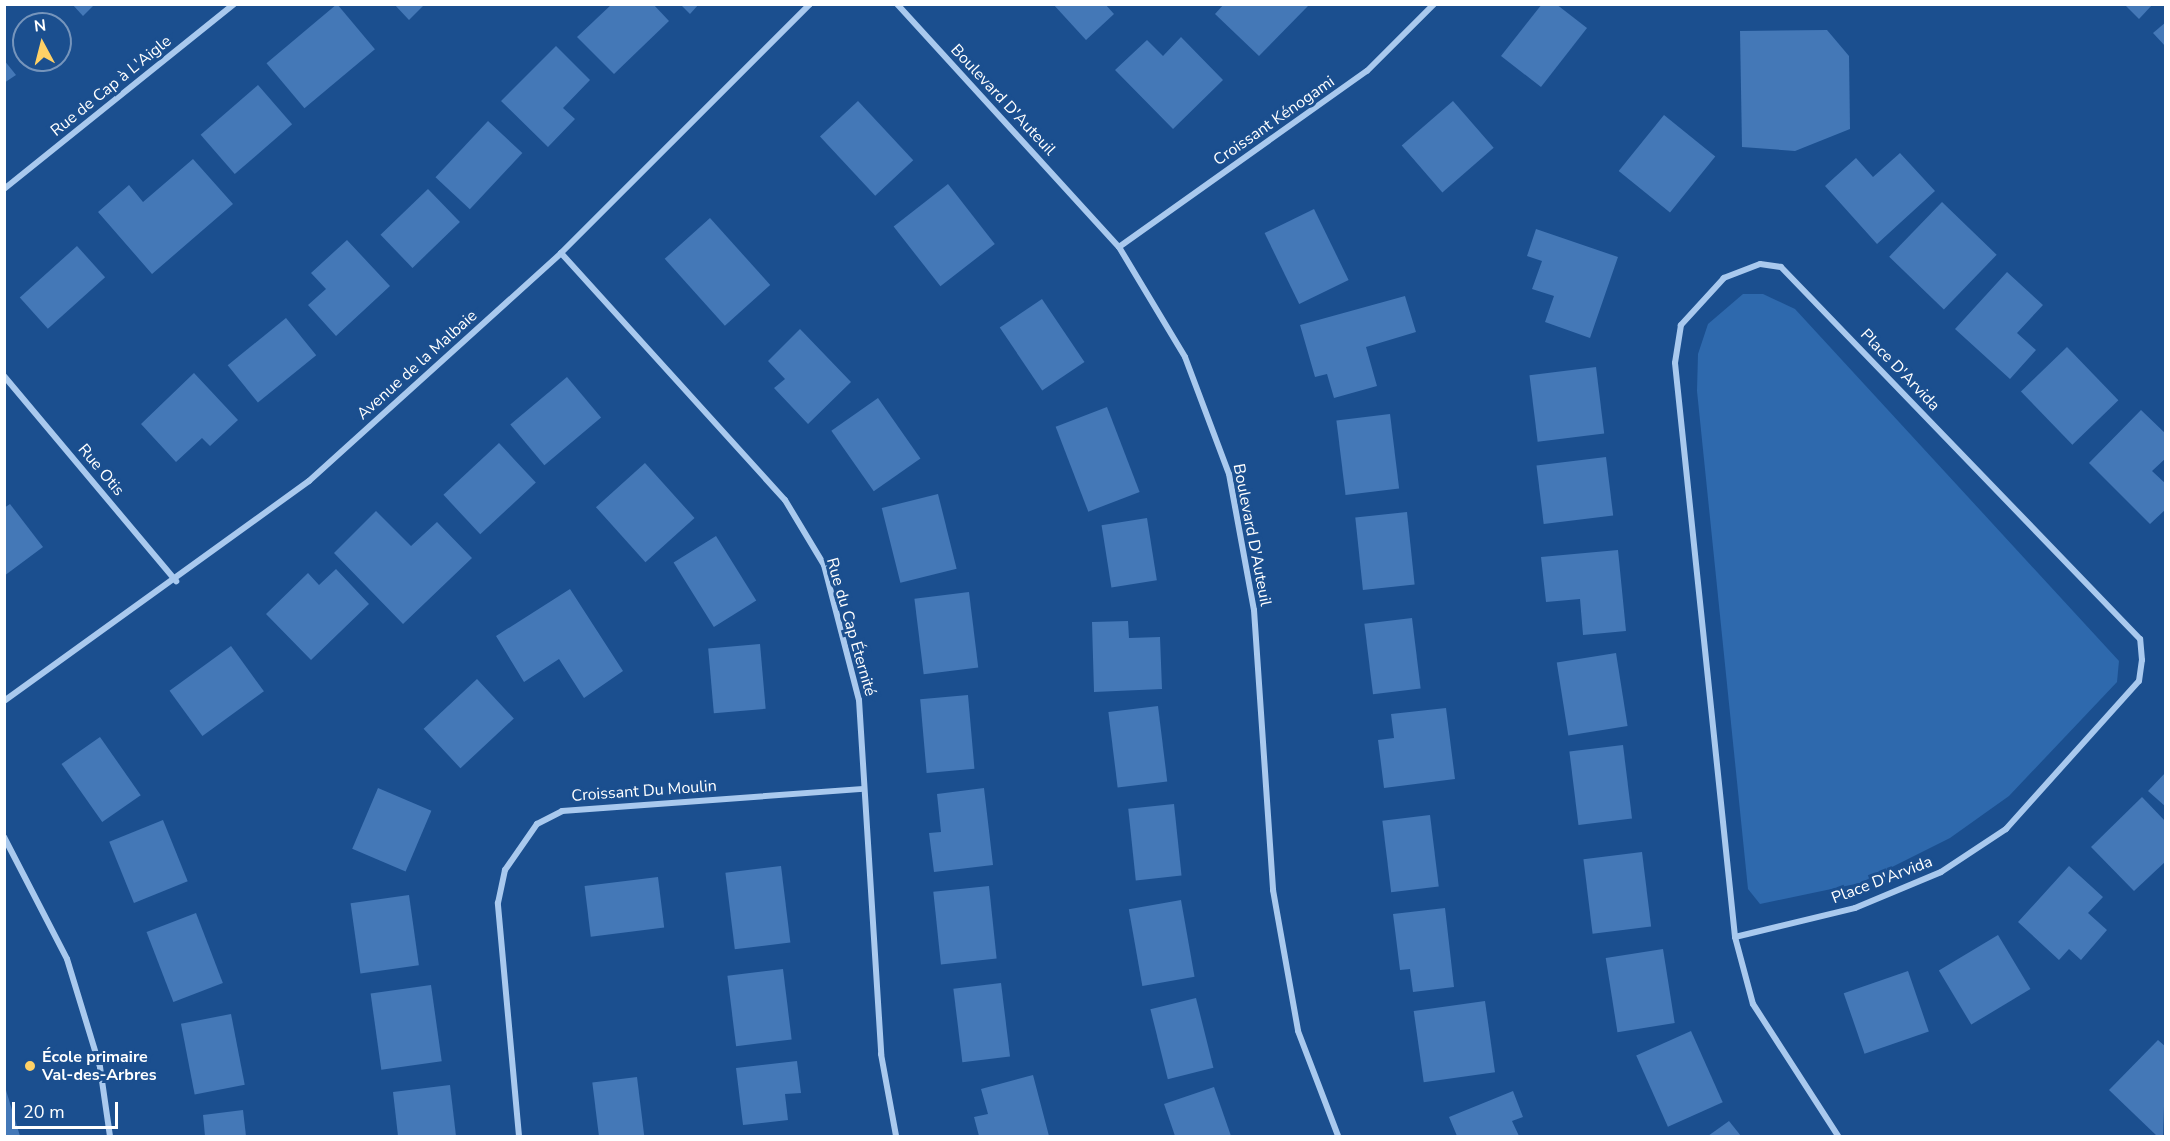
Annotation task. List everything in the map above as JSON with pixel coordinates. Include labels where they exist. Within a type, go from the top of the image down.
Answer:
[{"type":"street","name":"Rue de Cap à L'Aigle","points":[[4,189],[234,4]]},
{"type":"street","name":"Avenue de la Malbaie","points":[[4,701],[176,581],[309,481],[561,253],[810,4]]},
{"type":"street","name":"Boulevard D'Auteuil","points":[[897,4],[1119,247],[1185,357],[1229,474],[1254,610],[1273,890],[1299,1031],[1338,1137]]},
{"type":"street","name":"Croissant Kénogami","points":[[1119,247],[1367,71],[1434,4]]},
{"type":"street","name":"Rue du Cap Éternité","points":[[561,253],[785,500],[824,565],[859,700],[881,1054],[896,1137]]},
{"type":"street","name":"Place D'Arvida","points":[[1736,937],[1855,908],[1941,872],[1996,835],[2139,681],[2142,660],[2140,639],[1846,334],[1781,267],[1760,264],[1724,278],[1681,325],[1675,363],[1736,937],[1753,1004],[1838,1137]]},
{"type":"street","name":"Rue Otis","points":[[4,376],[176,581]]},
{"type":"street","name":"Croissant Du Moulin","points":[[519,1137],[498,903],[505,870],[537,824],[562,811],[863,789]]},
{"type":"street","points":[[4,837],[67,959],[100,1067],[110,1137]]},
{"type":"shaded area","points":[[1743,294],[1763,294],[1795,309],[2119,661],[2117,682],[2009,796],[1950,838],[1860,883],[1760,904],[1748,889],[1697,391],[1698,354],[1708,324]]},
{"type":"building","points":[[72,4],[95,4],[83,16]]},
{"type":"building","points":[[337,4],[375,49],[304,108],[267,63]]},
{"type":"building","points":[[394,4],[425,4],[409,20]]},
{"type":"building","points":[[612,4],[653,4],[669,21],[614,74],[577,37]]},
{"type":"building","points":[[680,4],[699,4],[690,14]]},
{"type":"building","points":[[1053,4],[1105,4],[1114,14],[1086,40]]},
{"type":"building","points":[[1224,4],[1306,4],[1308,6],[1259,56],[1215,14]]},
{"type":"building","points":[[1542,4],[1556,4],[1587,28],[1541,87],[1501,56]]},
{"type":"building","points":[[2124,4],[2153,4],[2139,19]]},
{"type":"building","points":[[2166,22],[2166,47],[2153,33]]},
{"type":"building","points":[[1827,30],[1849,56],[1850,129],[1795,151],[1742,147],[1740,31]]},
{"type":"building","points":[[1181,37],[1223,80],[1173,129],[1115,70],[1147,40],[1163,56]]},
{"type":"building","points":[[556,46],[590,80],[563,108],[575,119],[548,147],[501,101]]},
{"type":"building","points":[[4,60],[16,75],[4,83]]},
{"type":"building","points":[[258,85],[292,124],[235,174],[201,135]]},
{"type":"building","points":[[858,101],[913,160],[875,196],[820,136]]},
{"type":"building","points":[[1453,101],[1494,148],[1442,192],[1402,146]]},
{"type":"building","points":[[1664,115],[1715,157],[1670,212],[1619,171]]},
{"type":"building","points":[[488,121],[522,153],[470,209],[435,177]]},
{"type":"building","points":[[1900,153],[1935,191],[1877,244],[1825,186],[1856,158],[1873,177]]},
{"type":"building","points":[[193,159],[233,204],[152,274],[98,212],[129,185],[143,202]]},
{"type":"building","points":[[948,184],[995,244],[940,286],[894,226]]},
{"type":"building","points":[[428,189],[460,222],[412,268],[381,235]]},
{"type":"building","points":[[1942,202],[1997,255],[1944,309],[1889,257]]},
{"type":"building","points":[[1314,209],[1349,280],[1299,304],[1265,233]]},
{"type":"building","points":[[710,218],[770,285],[725,326],[665,259]]},
{"type":"building","points":[[1536,229],[1618,257],[1590,338],[1545,322],[1554,296],[1532,289],[1542,261],[1527,256]]},
{"type":"building","points":[[347,240],[390,286],[336,336],[308,305],[326,289],[311,273]]},
{"type":"building","points":[[77,246],[105,277],[48,329],[20,298]]},
{"type":"building","points":[[2007,272],[2043,305],[2017,333],[2036,350],[2010,379],[1955,329]]},
{"type":"building","points":[[1405,296],[1416,332],[1366,347],[1377,386],[1334,398],[1327,374],[1315,377],[1300,325]]},
{"type":"building","points":[[1042,299],[1084,362],[1042,391],[1000,328]]},
{"type":"building","points":[[286,318],[316,355],[258,403],[228,365]]},
{"type":"building","points":[[800,329],[851,382],[808,424],[774,388],[785,379],[768,361]]},
{"type":"building","points":[[2067,347],[2118,400],[2072,445],[2021,391]]},
{"type":"building","points":[[1596,367],[1604,434],[1538,442],[1529,375]]},
{"type":"building","points":[[194,373],[238,420],[210,446],[202,438],[176,462],[141,424]]},
{"type":"building","points":[[567,377],[601,418],[544,465],[510,425]]},
{"type":"building","points":[[878,398],[920,459],[874,491],[831,431]]},
{"type":"building","points":[[1107,407],[1140,492],[1088,512],[1056,427]]},
{"type":"building","points":[[2141,410],[2166,434],[2166,458],[2152,471],[2166,484],[2166,509],[2150,524],[2089,463]]},
{"type":"building","points":[[1390,414],[1399,488],[1346,495],[1336,421]]},
{"type":"building","points":[[499,443],[536,482],[480,534],[443,495]]},
{"type":"building","points":[[1606,457],[1613,516],[1544,524],[1537,466]]},
{"type":"building","points":[[645,463],[695,518],[645,562],[596,507]]},
{"type":"building","points":[[938,494],[957,569],[900,583],[882,508]]},
{"type":"building","points":[[10,504],[43,547],[4,576],[4,508]]},
{"type":"building","points":[[376,511],[411,546],[437,522],[472,558],[403,624],[334,553]]},
{"type":"building","points":[[1407,512],[1415,585],[1363,590],[1355,517]]},
{"type":"building","points":[[1147,518],[1157,580],[1111,587],[1102,525]]},
{"type":"building","points":[[716,536],[756,600],[714,627],[674,562]]},
{"type":"building","points":[[1618,550],[1626,631],[1583,635],[1580,599],[1546,602],[1541,557]]},
{"type":"building","points":[[336,569],[369,604],[311,660],[266,614],[308,573],[319,585]]},
{"type":"building","points":[[570,589],[623,671],[584,698],[559,659],[524,682],[496,636]]},
{"type":"building","points":[[969,592],[978,667],[924,674],[914,599]]},
{"type":"building","points":[[1412,618],[1421,688],[1373,694],[1364,624]]},
{"type":"building","points":[[1128,621],[1129,638],[1160,637],[1162,689],[1094,692],[1092,622]]},
{"type":"building","points":[[760,644],[766,709],[714,713],[708,649]]},
{"type":"building","points":[[231,646],[264,691],[202,736],[170,691]]},
{"type":"building","points":[[1616,653],[1628,726],[1568,735],[1557,662]]},
{"type":"building","points":[[477,679],[514,718],[460,768],[424,729]]},
{"type":"building","points":[[968,695],[974,769],[927,773],[920,699]]},
{"type":"building","points":[[1158,706],[1167,781],[1118,788],[1108,712]]},
{"type":"building","points":[[1446,708],[1455,779],[1384,788],[1378,740],[1394,738],[1391,714]]},
{"type":"building","points":[[100,737],[141,795],[102,822],[61,764]]},
{"type":"building","points":[[1623,745],[1632,818],[1578,825],[1569,752]]},
{"type":"building","points":[[2166,772],[2166,807],[2148,791]]},
{"type":"building","points":[[378,788],[431,811],[406,871],[352,849]]},
{"type":"building","points":[[984,788],[993,865],[934,872],[929,833],[941,832],[937,794]]},
{"type":"building","points":[[2142,797],[2166,822],[2166,861],[2134,891],[2091,847]]},
{"type":"building","points":[[1174,804],[1182,876],[1136,880],[1128,809]]},
{"type":"building","points":[[1430,815],[1439,886],[1391,892],[1382,821]]},
{"type":"building","points":[[163,820],[188,881],[134,903],[109,842]]},
{"type":"building","points":[[1642,852],[1651,926],[1593,934],[1583,859]]},
{"type":"building","points":[[781,866],[790,942],[735,949],[725,873]]},
{"type":"building","points":[[2069,866],[2103,897],[2088,913],[2107,930],[2081,960],[2069,949],[2059,960],[2018,922]]},
{"type":"building","points":[[658,877],[664,928],[591,937],[585,886]]},
{"type":"building","points":[[989,886],[997,959],[941,964],[933,892]]},
{"type":"building","points":[[409,895],[419,965],[360,974],[351,903]]},
{"type":"building","points":[[1181,900],[1195,977],[1142,986],[1129,909]]},
{"type":"building","points":[[1445,908],[1454,987],[1413,992],[1410,969],[1400,970],[1393,914]]},
{"type":"building","points":[[196,913],[223,983],[173,1002],[147,932]]},
{"type":"building","points":[[1998,935],[2030,989],[1971,1025],[1939,971]]},
{"type":"building","points":[[1663,949],[1675,1023],[1617,1032],[1606,958]]},
{"type":"building","points":[[783,969],[792,1039],[736,1046],[727,976]]},
{"type":"building","points":[[1908,971],[1929,1032],[1865,1054],[1844,993]]},
{"type":"building","points":[[1001,983],[1010,1056],[962,1062],[953,989]]},
{"type":"building","points":[[431,985],[442,1061],[381,1070],[371,993]]},
{"type":"building","points":[[1196,998],[1213,1068],[1168,1079],[1150,1009]]},
{"type":"building","points":[[1485,1001],[1495,1072],[1424,1082],[1414,1011]]},
{"type":"building","points":[[231,1014],[245,1085],[195,1094],[181,1024]]},
{"type":"building","points":[[1691,1031],[1723,1102],[1668,1127],[1636,1055]]},
{"type":"building","points":[[2158,1040],[2166,1047],[2163,1136],[2157,1136],[2109,1090]]},
{"type":"building","points":[[797,1061],[801,1093],[785,1094],[788,1120],[743,1125],[736,1068]]},
{"type":"building","points":[[1033,1075],[1049,1136],[979,1136],[974,1117],[988,1114],[981,1089]]},
{"type":"building","points":[[637,1077],[644,1136],[599,1136],[592,1082]]},
{"type":"building","points":[[450,1085],[456,1136],[398,1136],[393,1092]]},
{"type":"building","points":[[5,1087],[20,1136],[4,1136]]},
{"type":"building","points":[[1214,1087],[1231,1136],[1175,1136],[1164,1104]]},
{"type":"building","points":[[1513,1091],[1523,1117],[1512,1121],[1519,1136],[1457,1136],[1449,1117]]},
{"type":"building","points":[[243,1110],[246,1136],[205,1136],[203,1115]]},
{"type":"building","points":[[1729,1121],[1741,1136],[1708,1136]]},
{"type":"place","name":"École primaire Val-des-Arbres","points":[[30,1066]]}]
